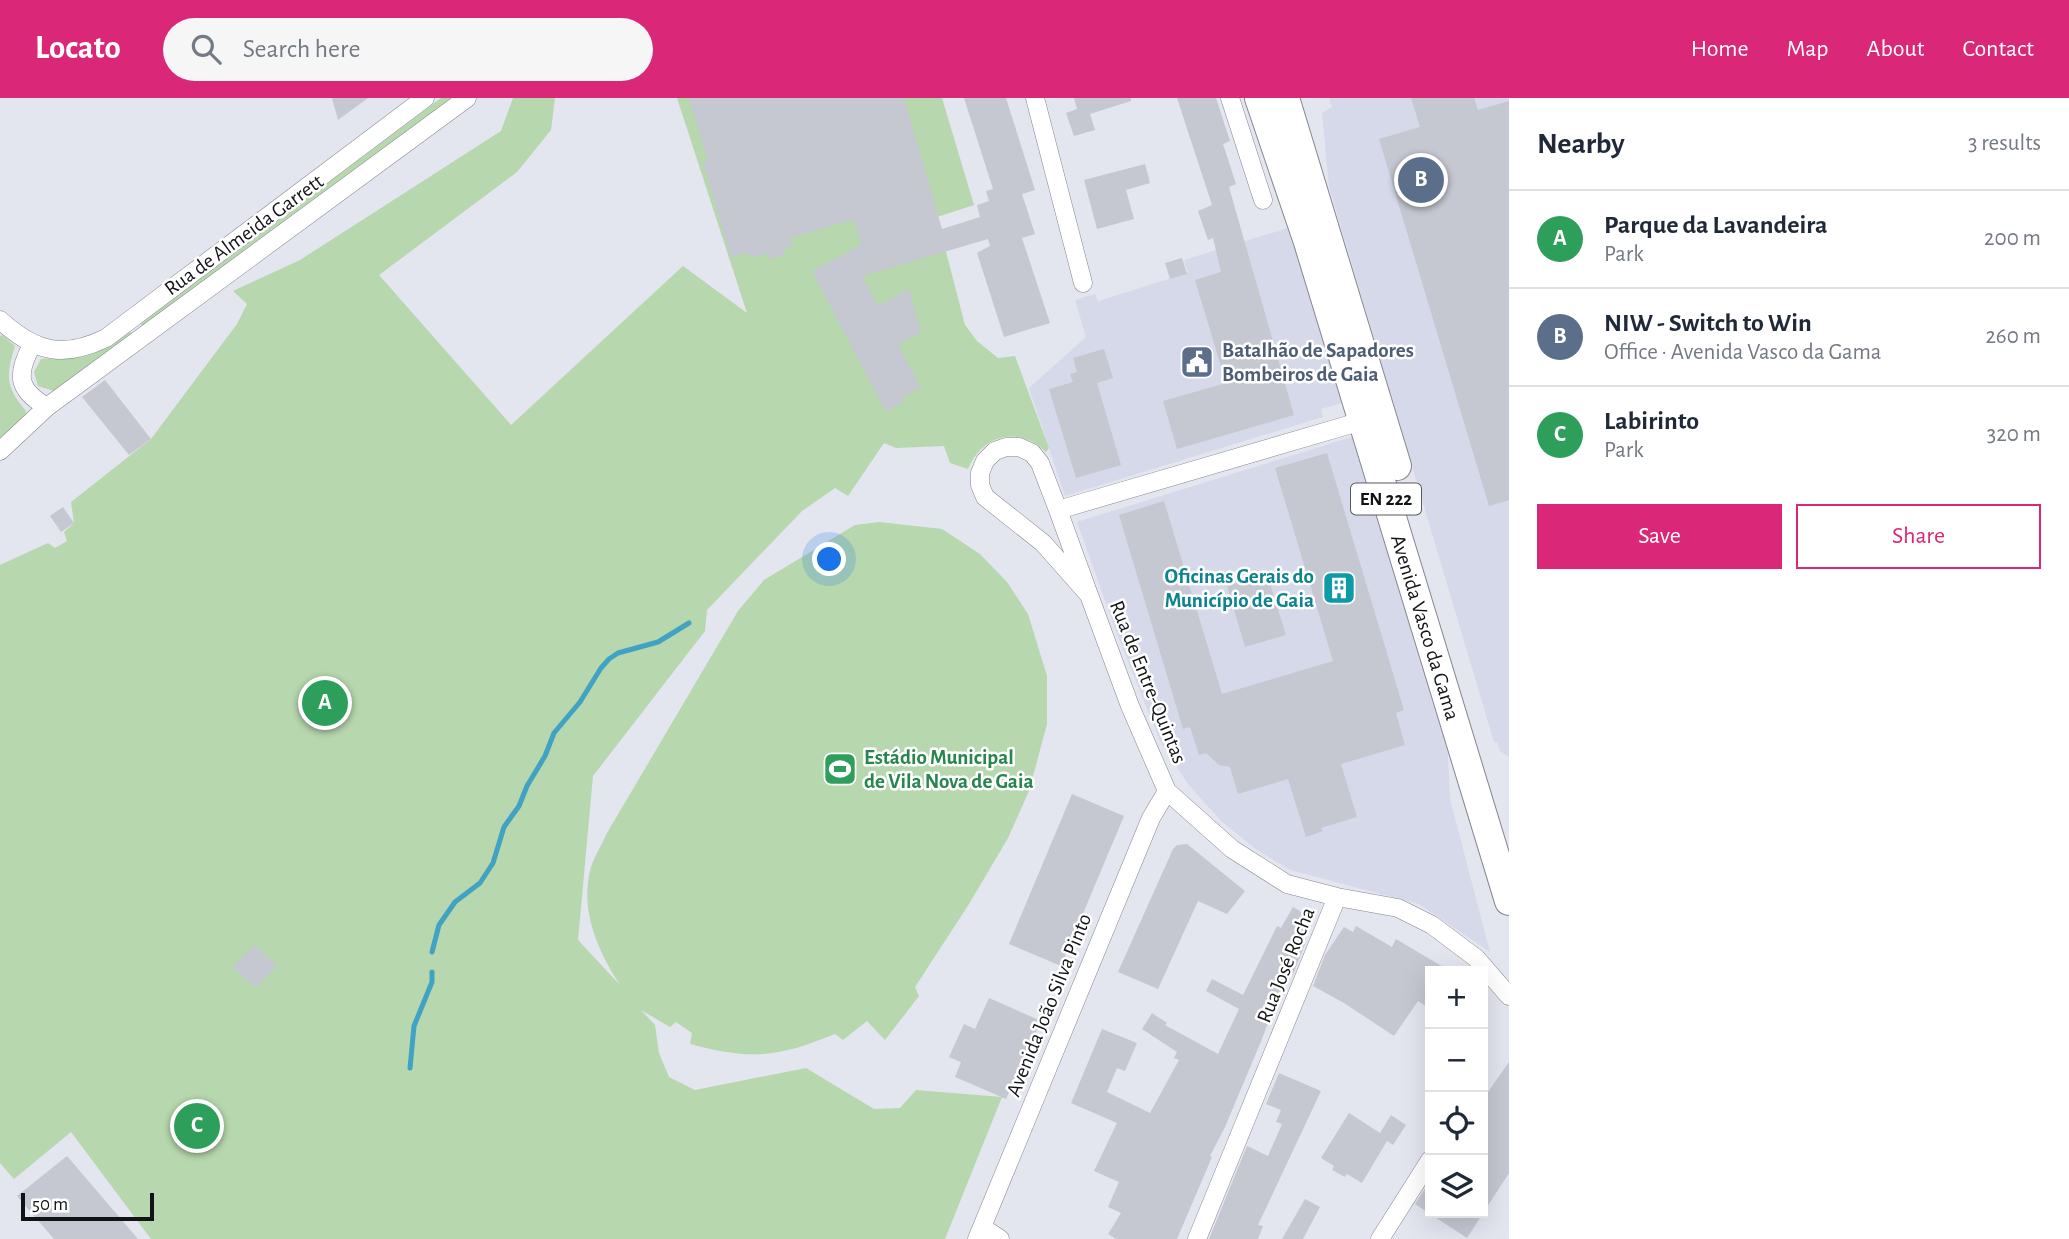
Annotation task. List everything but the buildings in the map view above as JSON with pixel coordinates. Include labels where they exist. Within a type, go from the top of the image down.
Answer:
[{"type":"main road","name":"Avenida Vasco da Gama","points":[[1262,101],[1339,311],[1509,833]]},
{"type":"main road","name":"Avenida Vasco da Gama","points":[[1339,311],[1362,421],[1509,901]]},
{"type":"street","name":"Rua de Almeida Garrett","points":[[32,345],[75,350],[106,338],[425,98]]},
{"type":"street","name":"Rua de Almeida Garrett","points":[[0,451],[47,407],[467,98]]},
{"type":"street","points":[[1035,98],[1083,283]]},
{"type":"street","points":[[1230,98],[1263,200]]},
{"type":"street","points":[[0,320],[32,345],[22,365],[20,376],[28,393],[47,407]]},
{"type":"street","points":[[1058,510],[1362,421]]},
{"type":"street","name":"Rua de Entre-Quintas","points":[[1089,595],[1043,543],[985,497],[980,485],[980,473],[985,461],[995,451],[1006,447],[1020,447],[1032,453],[1040,463],[1058,510],[1130,706],[1167,791],[1232,849],[1287,884],[1337,897]]},
{"type":"street","name":"Avenida João Silva Pinto","points":[[980,1233],[1151,818],[1167,791]]},
{"type":"street","name":"Rua José Rocha","points":[[1197,1239],[1337,897],[1398,908],[1432,925],[1476,958],[1509,996]]},
{"type":"street","points":[[1380,1239],[1425,1168]]},
{"type":"street","points":[[980,1233],[1000,1239]]},
{"type":"shaded area","points":[[1329,98],[1509,98],[1509,757],[1500,751],[1497,742],[1494,742],[1329,187],[1322,113],[1332,107]]},
{"type":"shaded area","name":"Batalhão de Sapadores Bombeiros de Gaia","points":[[1294,226],[1348,401],[1321,409],[1323,417],[1065,496],[1029,388],[1086,337],[1075,300],[1095,294],[1098,301],[1188,273],[1184,260]]},
{"type":"shaded area","points":[[1358,435],[1447,734],[1450,799],[1490,952],[1419,904],[1290,870],[1257,850],[1221,821],[1188,784],[1160,741],[1117,634],[1077,522]]},
{"type":"green space","points":[[441,98],[453,98],[144,328],[140,323]]},
{"type":"green space","points":[[513,98],[555,98],[551,130],[517,172],[379,275],[511,425],[683,266],[747,313],[677,98],[942,98],[974,205],[937,217],[965,325],[977,341],[998,358],[1015,356],[1049,448],[1046,452],[1024,438],[1002,438],[982,448],[968,469],[950,463],[944,446],[896,448],[884,443],[848,496],[835,488],[802,511],[707,610],[705,631],[593,776],[578,940],[620,985],[604,958],[589,914],[587,899],[591,867],[607,833],[738,611],[764,580],[855,525],[879,522],[942,529],[980,554],[1007,582],[1028,614],[1047,676],[1047,724],[1029,791],[1008,838],[915,987],[919,996],[885,1040],[867,1021],[843,1040],[835,1034],[796,1048],[763,1054],[730,1053],[690,1044],[692,1033],[676,1022],[670,1027],[641,1010],[655,1025],[659,1053],[669,1077],[695,1090],[806,1068],[874,1109],[900,1108],[916,1090],[1002,1097],[945,1239],[151,1239],[71,1132],[14,1179],[0,1163],[0,565],[48,543],[55,548],[67,541],[64,532],[74,523],[71,502],[151,439],[237,324],[247,304],[233,291],[300,260],[501,131]]},
{"type":"green space","points":[[129,331],[133,335],[54,391],[38,386],[34,372],[41,359],[87,356],[110,346]]},
{"type":"green space","points":[[0,336],[15,346],[9,380],[14,395],[26,411],[25,417],[0,441]]},
{"type":"waterway","points":[[432,952],[439,925],[455,902],[480,883],[493,863],[504,827],[519,806],[554,733],[580,702],[601,668],[618,653],[658,642],[689,623]]},
{"type":"waterway","points":[[410,1068],[414,1026],[432,982],[432,972]]},
{"type":"place","name":"NIW - Switch to Win","points":[[1421,180]]},
{"type":"place","name":"Batalhão de Sapadores Bombeiros de Gaia","points":[[1197,362]]},
{"type":"place","name":"Oficinas Gerais do Município de Gaia","points":[[1339,588]]},
{"type":"place","name":"Parque da Lavandeira","points":[[325,703]]},
{"type":"place","name":"Estádio Municipal de Vila Nova de Gaia","points":[[840,769]]},
{"type":"place","name":"Labirinto","points":[[197,1126]]}]
